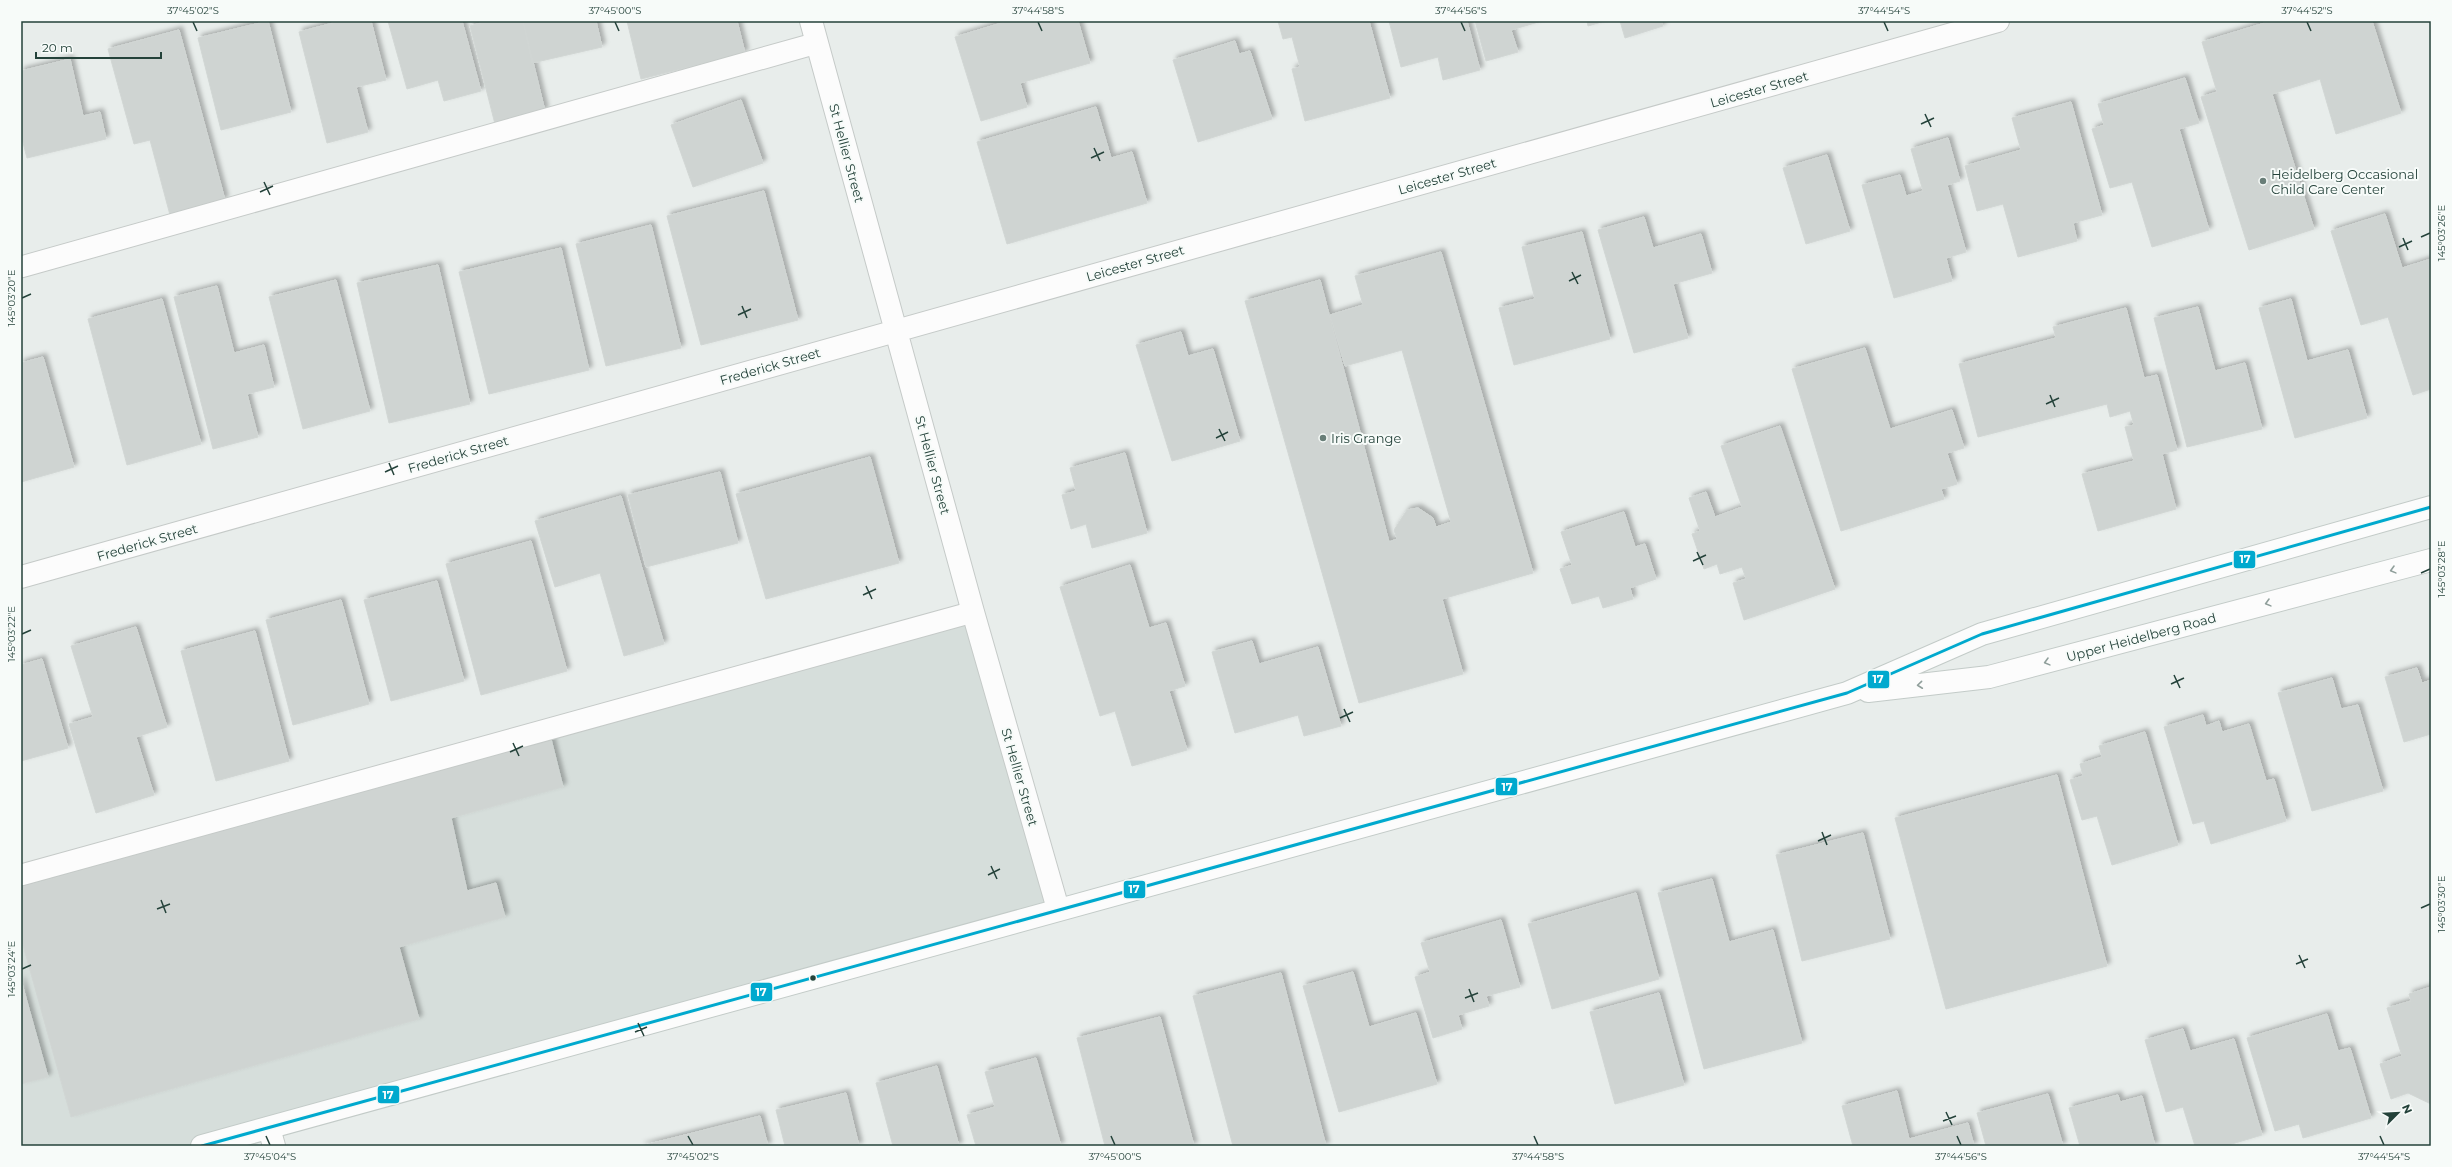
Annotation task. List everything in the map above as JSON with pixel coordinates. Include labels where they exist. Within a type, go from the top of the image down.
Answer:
[{"type":"street","name":"St Hellier Street","points":[[810,21],[973,612],[1058,909]]},
{"type":"street","name":"Leicester Street","points":[[896,331],[1998,21]]},
{"type":"street","name":"Frederick Street","points":[[21,577],[896,331]]},
{"type":"street","name":"Upper Heidelberg Road","points":[[1847,694],[1982,634],[2431,507]]},
{"type":"street","name":"Upper Heidelberg Road","points":[[202,1146],[272,1137],[1058,909],[1847,694],[1989,677],[2431,560]]},
{"type":"lane","points":[[21,267],[817,43]]},
{"type":"lane","points":[[21,875],[973,612]]},
{"type":"shaded area","points":[[973,612],[1058,909],[200,1146],[21,1146],[21,875]]},
{"type":"building","points":[[268,21],[291,112],[221,130],[198,38]]},
{"type":"building","points":[[332,21],[371,21],[386,80],[356,87],[368,132],[327,143],[299,32],[333,23]]},
{"type":"building","points":[[388,21],[462,21],[481,91],[444,101],[438,80],[407,89]]},
{"type":"building","points":[[488,21],[523,21],[545,111],[495,124],[470,26]]},
{"type":"building","points":[[523,21],[596,21],[602,47],[532,63]]},
{"type":"building","points":[[627,21],[737,21],[745,53],[641,79]]},
{"type":"building","points":[[1008,21],[1078,21],[1090,63],[1020,83],[1027,107],[981,121],[955,37]]},
{"type":"building","points":[[1278,21],[1369,21],[1390,98],[1305,121],[1292,69],[1300,67],[1292,37],[1283,39]]},
{"type":"building","points":[[1389,21],[1467,21],[1480,70],[1443,80],[1438,57],[1401,67]]},
{"type":"building","points":[[1475,21],[1542,21],[1511,30],[1518,52],[1486,61]]},
{"type":"building","points":[[1587,21],[1605,21],[1588,26]]},
{"type":"building","points":[[1620,21],[1661,21],[1663,26],[1625,38]]},
{"type":"building","name":"Heidelberg Occasional Child Care Center","points":[[2271,21],[2372,21],[2401,113],[2336,134],[2320,79],[2272,94],[2314,229],[2249,250],[2201,97],[2217,92],[2202,42]]},
{"type":"building","points":[[179,30],[225,200],[170,215],[150,140],[134,144],[108,49]]},
{"type":"building","points":[[1235,41],[1239,54],[1250,51],[1272,119],[1198,142],[1173,60]]},
{"type":"building","points":[[70,59],[83,116],[100,112],[106,139],[27,158],[21,135],[21,71]]},
{"type":"building","points":[[2185,78],[2199,123],[2179,129],[2209,230],[2152,247],[2132,182],[2110,188],[2092,129],[2104,125],[2098,104]]},
{"type":"building","points":[[741,100],[763,163],[693,187],[671,125]]},
{"type":"building","points":[[2071,102],[2102,215],[2073,223],[2077,241],[2018,257],[2003,204],[1977,211],[1965,166],[2021,150],[2012,118]]},
{"type":"building","points":[[1096,107],[1111,158],[1132,152],[1147,203],[1007,244],[977,142]]},
{"type":"building","points":[[1948,138],[1960,181],[1947,185],[1966,252],[1946,258],[1952,281],[1894,298],[1862,185],[1900,175],[1906,196],[1923,191],[1911,149]]},
{"type":"building","points":[[1827,155],[1850,231],[1806,244],[1783,168]]},
{"type":"building","points":[[764,191],[798,320],[701,345],[667,216]]},
{"type":"building","points":[[2385,214],[2402,268],[2431,259],[2431,389],[2413,395],[2388,317],[2361,325],[2331,231]]},
{"type":"building","points":[[1644,217],[1653,248],[1701,234],[1712,273],[1673,284],[1688,338],[1634,353],[1598,230]]},
{"type":"building","points":[[651,225],[681,348],[606,366],[576,244]]},
{"type":"building","points":[[1582,232],[1610,339],[1514,365],[1499,308],[1535,299],[1522,247]]},
{"type":"building","points":[[561,248],[589,370],[489,394],[459,272]]},
{"type":"building","name":"Iris Grange","points":[[1441,252],[1533,573],[1442,599],[1463,674],[1359,703],[1245,301],[1320,280],[1389,542],[1397,539],[1394,530],[1407,510],[1418,508],[1433,518],[1436,527],[1451,522],[1402,350],[1345,366],[1330,315],[1363,305],[1355,276]]},
{"type":"building","points":[[438,265],[470,404],[389,423],[357,283]]},
{"type":"building","points":[[336,280],[370,411],[303,429],[269,297]]},
{"type":"building","points":[[217,286],[234,353],[264,345],[274,387],[247,394],[258,437],[213,449],[174,297]]},
{"type":"building","points":[[162,299],[201,444],[127,465],[88,319]]},
{"type":"building","points":[[2291,299],[2307,361],[2348,350],[2367,418],[2295,438],[2259,308]]},
{"type":"building","points":[[2198,307],[2215,371],[2245,363],[2262,429],[2187,447],[2154,318]]},
{"type":"building","points":[[2126,308],[2144,378],[2157,375],[2177,450],[2162,454],[2176,509],[2098,531],[2082,474],[2134,461],[2125,427],[2134,425],[2130,411],[2110,417],[2107,404],[1978,437],[1959,364],[2056,338],[2053,327]]},
{"type":"building","points":[[1181,332],[1188,356],[1213,349],[1240,441],[1172,461],[1136,345]]},
{"type":"building","points":[[1865,348],[1890,429],[1952,410],[1964,448],[1947,453],[1957,484],[1941,489],[1944,499],[1841,531],[1792,369]]},
{"type":"building","points":[[43,357],[74,467],[21,482],[21,363]]},
{"type":"building","points":[[1780,426],[1835,589],[1744,620],[1733,583],[1746,579],[1742,567],[1720,574],[1717,564],[1704,569],[1692,534],[1700,531],[1689,498],[1706,492],[1715,517],[1742,507],[1721,446]]},
{"type":"building","points":[[1125,453],[1147,533],[1092,548],[1086,524],[1071,529],[1062,495],[1076,491],[1070,468]]},
{"type":"building","points":[[870,457],[899,563],[766,599],[736,494]]},
{"type":"building","points":[[720,472],[738,543],[646,567],[628,495]]},
{"type":"building","points":[[621,496],[664,644],[624,656],[600,573],[555,587],[535,521]]},
{"type":"building","points":[[1624,512],[1635,547],[1645,544],[1656,579],[1630,588],[1633,599],[1603,608],[1599,596],[1572,604],[1560,569],[1572,565],[1561,532]]},
{"type":"building","points":[[531,541],[567,671],[481,695],[446,564]]},
{"type":"building","points":[[1130,565],[1149,628],[1166,623],[1185,686],[1169,691],[1187,750],[1132,766],[1115,711],[1100,716],[1060,587]]},
{"type":"building","points":[[437,581],[464,681],[391,701],[364,600]]},
{"type":"building","points":[[341,600],[369,704],[293,725],[266,620]]},
{"type":"building","points":[[136,627],[167,727],[136,737],[154,795],[96,813],[69,724],[93,717],[71,646]]},
{"type":"building","points":[[255,631],[289,761],[216,781],[181,651]]},
{"type":"building","points":[[1252,641],[1259,664],[1318,647],[1341,726],[1304,736],[1298,715],[1235,733],[1212,652]]},
{"type":"building","points":[[42,659],[68,748],[21,761],[21,665]]},
{"type":"building","points":[[2417,668],[2422,683],[2431,680],[2431,734],[2404,742],[2385,677]]},
{"type":"building","points":[[2332,678],[2341,709],[2358,705],[2383,791],[2312,811],[2278,693]]},
{"type":"building","points":[[2203,715],[2206,726],[2219,721],[2222,732],[2249,724],[2266,781],[2274,779],[2286,821],[2211,844],[2204,821],[2193,824],[2164,727]]},
{"type":"building","points":[[2145,732],[2178,845],[2112,865],[2097,816],[2082,820],[2070,780],[2083,776],[2080,764],[2102,757],[2099,746]]},
{"type":"building","points":[[551,739],[563,787],[451,818],[467,891],[496,883],[505,917],[399,947],[419,1019],[71,1117],[21,938],[21,887]]},
{"type":"building","points":[[2057,775],[2107,966],[1946,1009],[1895,818]]},
{"type":"building","points":[[1863,833],[1890,939],[1802,961],[1776,855]]},
{"type":"building","points":[[1712,879],[1729,942],[1773,930],[1802,1043],[1704,1069],[1658,893]]},
{"type":"building","points":[[1636,893],[1659,979],[1552,1009],[1528,924]]},
{"type":"building","points":[[1501,920],[1520,987],[1486,996],[1489,1006],[1458,1015],[1462,1029],[1433,1038],[1415,977],[1430,972],[1421,943]]},
{"type":"building","points":[[1353,972],[1369,1027],[1416,1013],[1437,1084],[1339,1112],[1303,986]]},
{"type":"building","points":[[1281,973],[1326,1146],[1233,1146],[1193,996]]},
{"type":"building","points":[[21,980],[48,1077],[21,1084]]},
{"type":"building","points":[[2431,987],[2431,1104],[2408,1093],[2391,1099],[2380,1064],[2402,1056],[2387,1008],[2411,1001],[2409,994]]},
{"type":"building","points":[[1659,993],[1684,1085],[1615,1104],[1590,1012]]},
{"type":"building","points":[[2327,1014],[2338,1051],[2350,1048],[2371,1118],[2303,1138],[2299,1124],[2275,1131],[2247,1038]]},
{"type":"building","points":[[1160,1017],[1194,1146],[1105,1146],[1077,1038]]},
{"type":"building","points":[[2183,1029],[2190,1051],[2234,1039],[2262,1135],[2225,1146],[2195,1146],[2183,1107],[2166,1112],[2145,1040]]},
{"type":"building","points":[[1036,1058],[1061,1146],[976,1146],[967,1115],[995,1107],[985,1072]]},
{"type":"building","points":[[937,1066],[959,1146],[893,1146],[876,1083]]},
{"type":"building","points":[[1897,1091],[1909,1139],[1968,1123],[1974,1146],[1853,1146],[1842,1106]]},
{"type":"building","points":[[846,1093],[859,1146],[785,1146],[776,1110]]},
{"type":"building","points":[[2048,1094],[2063,1146],[1986,1146],[1977,1113]]},
{"type":"building","points":[[2118,1095],[2120,1102],[2142,1096],[2155,1146],[2080,1146],[2069,1108]]},
{"type":"building","points":[[760,1116],[768,1146],[641,1146]]},
{"type":"transit line","name":"17","points":[[202,1146],[1847,693],[1982,634],[2431,507]]},
{"type":"place","name":"Heidelberg Occasional Child Care Center","points":[[2263,181]]},
{"type":"place","name":"Iris Grange","points":[[1323,438]]}]
